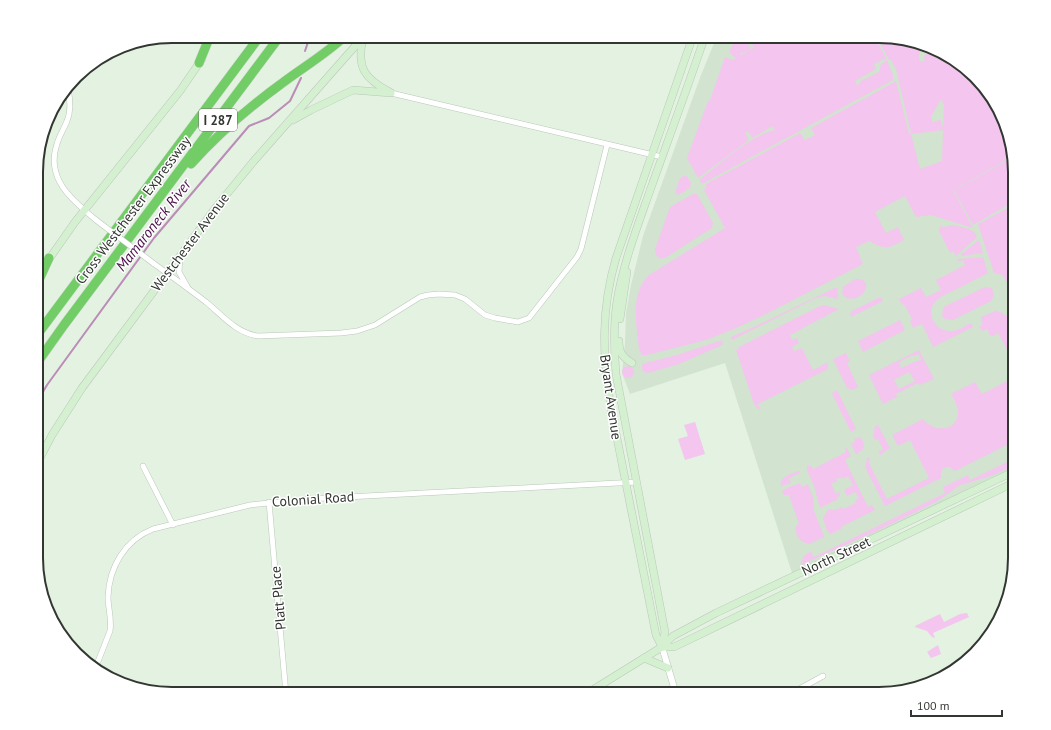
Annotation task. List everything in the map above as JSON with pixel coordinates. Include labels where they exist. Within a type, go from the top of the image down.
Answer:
[{"type":"highway","points":[[199,63],[207,43]]},
{"type":"highway","points":[[228,80],[250,43]]},
{"type":"highway","name":"Cross Westchester Expressway","points":[[43,327],[255,43]]},
{"type":"highway","name":"Cross Westchester Expressway","points":[[43,355],[275,43]]},
{"type":"highway","points":[[155,203],[198,155],[226,128],[249,107],[314,57],[329,43]]},
{"type":"highway","points":[[282,82],[337,43]]},
{"type":"highway","points":[[43,271],[49,258]]},
{"type":"main road","points":[[43,268],[84,210],[180,91],[199,63],[210,43]]},
{"type":"main road","name":"Westchester Avenue","points":[[43,452],[74,400],[231,188],[358,43]]},
{"type":"main road","points":[[363,43],[361,56],[363,70],[372,81],[391,93]]},
{"type":"main road","name":"Bryant Avenue","points":[[662,647],[656,635],[606,376],[604,346],[605,324],[610,279],[691,43]]},
{"type":"main road","name":"Bryant Avenue","points":[[662,647],[665,632],[616,374],[614,353],[615,322],[617,300],[627,261],[702,45]]},
{"type":"main road","points":[[284,128],[305,113],[350,90],[360,89],[391,93]]},
{"type":"main road","points":[[627,261],[627,278],[620,316],[619,347],[621,355],[632,363]]},
{"type":"main road","name":"North Street","points":[[597,687],[662,647],[673,636],[716,613],[1008,474]]},
{"type":"main road","name":"North Street","points":[[662,647],[674,646],[1008,485]]},
{"type":"main road","points":[[644,658],[668,668]]},
{"type":"street","points":[[391,93],[662,157]]},
{"type":"street","points":[[68,96],[69,115],[57,145],[55,169],[63,188],[73,201],[190,290],[238,329],[251,335],[258,336],[357,331],[375,325],[428,294],[455,296],[464,299],[485,315],[495,318],[518,322],[529,318],[581,250],[607,144]]},
{"type":"street","points":[[180,256],[179,272],[190,290]]},
{"type":"street","points":[[143,466],[173,524]]},
{"type":"street","name":"Colonial Road","points":[[97,663],[111,625],[108,598],[110,582],[115,567],[128,546],[143,533],[250,505],[269,502],[637,482]]},
{"type":"street","name":"Platt Place","points":[[269,502],[285,687]]},
{"type":"street","name":"Bryant Avenue","points":[[662,647],[674,687]]},
{"type":"street","points":[[803,687],[823,676]]},
{"type":"shaded area","points":[[714,43],[888,43],[904,45],[913,47],[944,60],[970,81],[991,107],[1004,138],[1008,163],[1008,474],[793,576],[725,363],[630,394],[622,373],[626,313],[643,236],[701,75]]},
{"type":"shaded area","points":[[734,43],[748,43],[751,49],[740,53],[741,55],[754,48],[751,43],[878,43],[886,58],[874,64],[876,69],[855,81],[857,85],[855,86],[858,85],[861,81],[879,72],[881,64],[887,60],[893,75],[893,80],[702,184],[699,180],[736,151],[756,137],[775,130],[773,126],[752,138],[748,131],[745,133],[749,140],[698,178],[687,158],[725,57],[733,60],[736,58],[729,52]]},
{"type":"shaded area","points":[[880,43],[904,45],[922,50],[919,57],[920,62],[925,60],[924,57],[927,53],[944,60],[970,81],[981,93],[995,115],[1004,138],[1008,159],[953,190],[973,228],[931,215],[916,217],[905,196],[875,212],[886,233],[898,227],[904,240],[890,247],[883,247],[869,241],[856,247],[863,264],[734,329],[706,340],[642,355],[639,350],[636,311],[639,291],[643,283],[649,275],[725,228],[704,190],[706,188],[706,184],[800,133],[805,140],[815,135],[811,128],[896,81],[909,134],[911,134],[896,69],[891,60],[889,60]],"holes":[[[941,99],[944,105],[943,128],[941,120],[932,122],[931,117]],[[943,130],[942,161],[920,169],[911,134]]]},
{"type":"shaded area","points":[[1008,160],[1008,205],[973,225],[954,190]]},
{"type":"shaded area","points":[[686,175],[691,183],[690,188],[678,195],[675,193],[680,178]]},
{"type":"shaded area","points":[[693,194],[697,194],[713,223],[712,228],[665,258],[659,258],[656,255],[655,249],[670,207]]},
{"type":"shaded area","points":[[1008,208],[1008,285],[1003,275],[994,273],[978,224]]},
{"type":"shaded area","points":[[953,225],[970,230],[977,237],[956,256],[953,251],[950,253],[939,231],[940,226],[944,227]]},
{"type":"shaded area","points":[[979,240],[983,253],[961,256],[961,254]]},
{"type":"shaded area","points":[[983,257],[988,273],[940,298],[936,301],[931,311],[933,321],[936,325],[946,330],[956,330],[971,323],[973,327],[933,347],[922,324],[913,328],[910,321],[912,319],[904,304],[902,305],[899,299],[921,288],[926,297],[941,290],[936,280],[965,265],[963,260],[958,262],[957,259]]},
{"type":"shaded area","points":[[855,279],[861,279],[865,282],[865,290],[858,297],[852,299],[846,298],[842,294],[843,287]]},
{"type":"shaded area","points":[[837,287],[838,299],[825,296],[816,298],[732,340],[731,337]]},
{"type":"shaded area","points":[[985,287],[992,288],[994,295],[991,301],[953,320],[945,319],[942,316],[945,306]]},
{"type":"shaded area","points":[[878,298],[881,298],[883,301],[851,317],[850,313],[852,311]]},
{"type":"shaded area","points":[[824,305],[839,309],[790,335],[792,340],[797,338],[799,343],[792,347],[794,351],[802,348],[813,370],[828,362],[828,369],[756,405],[759,406],[760,410],[754,404],[736,350],[738,350],[739,347]]},
{"type":"shaded area","points":[[995,311],[1003,313],[1008,318],[1008,352],[998,333],[991,337],[987,329],[982,331],[979,326],[982,326],[981,317]]},
{"type":"shaded area","points":[[900,320],[905,330],[863,352],[858,341]]},
{"type":"shaded area","points":[[722,340],[723,344],[720,346],[679,364],[648,373],[644,372],[642,369],[642,365],[645,363],[677,355]]},
{"type":"shaded area","points":[[919,350],[934,379],[920,385],[918,383],[896,394],[897,397],[883,404],[869,375]],"holes":[[[919,354],[921,360],[901,368],[899,362],[913,355]],[[909,372],[915,381],[899,389],[894,380]]]},
{"type":"shaded area","points":[[846,353],[850,361],[847,363],[858,387],[852,390],[847,388],[833,359]]},
{"type":"shaded area","points":[[628,366],[632,368],[634,372],[632,376],[628,378],[624,376],[622,372],[624,368]]},
{"type":"shaded area","points":[[1008,381],[1008,444],[955,471],[950,467],[943,468],[941,478],[885,506],[865,467],[867,458],[869,457],[870,460],[868,461],[887,499],[929,478],[910,440],[898,446],[892,435],[923,419],[927,423],[938,428],[949,427],[954,424],[957,419],[958,412],[957,405],[951,394],[975,382],[982,394]]},
{"type":"shaded area","points":[[837,390],[856,429],[851,432],[832,393]]},
{"type":"shaded area","points":[[695,422],[705,454],[685,460],[678,439],[688,436],[684,425]]},
{"type":"shaded area","points":[[878,425],[890,448],[880,455],[878,452],[883,449],[878,439],[875,440],[873,436],[875,426]]},
{"type":"shaded area","points":[[861,437],[864,447],[856,454],[851,444],[855,442],[854,439]]},
{"type":"shaded area","points":[[846,447],[851,456],[845,460],[868,507],[872,505],[875,510],[841,527],[841,529],[831,534],[827,531],[823,518],[828,510],[836,510],[842,507],[843,509],[856,503],[855,501],[859,498],[855,492],[847,496],[844,490],[853,485],[848,476],[842,479],[841,477],[836,479],[837,481],[831,484],[836,494],[839,492],[840,496],[837,497],[838,499],[820,508],[807,466],[811,466],[813,469],[846,452]]},
{"type":"shaded area","points":[[1008,461],[1008,468],[991,476],[960,485],[936,502],[801,565],[806,554],[811,552],[814,557],[945,493],[943,487],[968,475],[970,480]]},
{"type":"shaded area","points":[[798,471],[800,473],[789,478],[791,483],[781,486],[783,478]]},
{"type":"shaded area","points":[[800,483],[802,487],[808,484],[813,498],[814,511],[824,536],[809,544],[800,540],[797,536],[795,527],[799,524],[789,495],[784,495],[782,490]]},
{"type":"shaded area","points":[[967,613],[969,617],[933,633],[935,638],[932,637],[927,631],[915,627],[940,614],[944,622],[960,614]]},
{"type":"shaded area","points":[[938,645],[941,654],[931,658],[927,652]]},
{"type":"waterway","name":"Mamaroneck River","points":[[305,51],[308,43]]},
{"type":"waterway","name":"Mamaroneck River","points":[[43,392],[154,238],[249,126],[269,118],[290,101],[301,78]]}]
